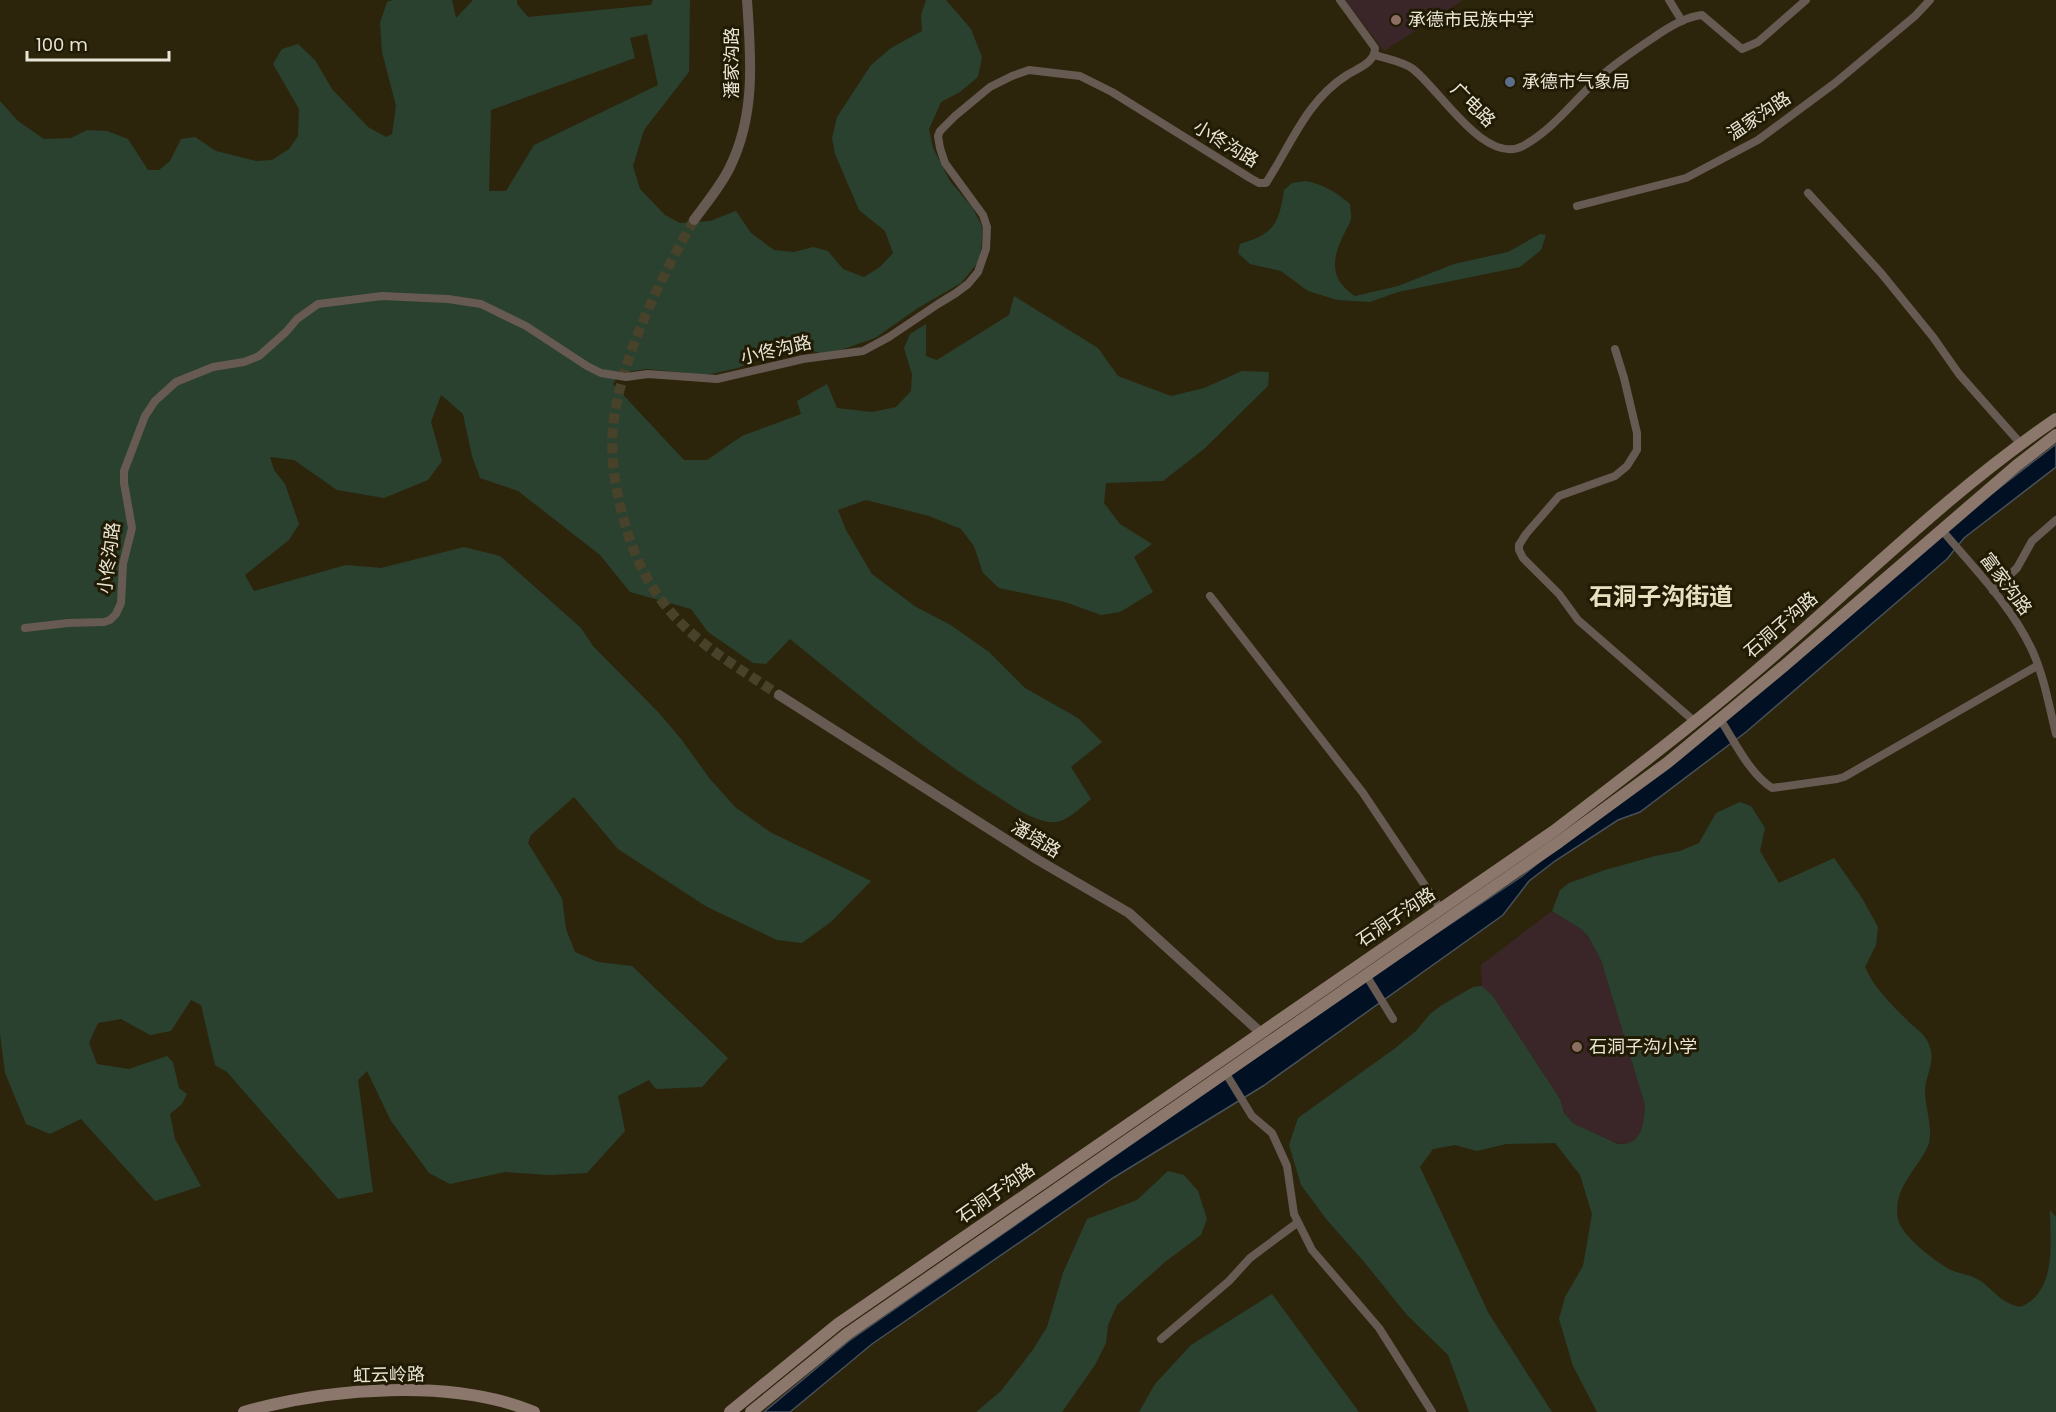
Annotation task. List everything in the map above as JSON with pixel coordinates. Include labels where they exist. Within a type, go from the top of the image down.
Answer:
[{"type":"main road","name":"石洞子沟路","points":[[730,1412],[838,1324],[1554,831],[1776,654],[1889,554],[2021,444],[2056,419]]},
{"type":"main road","name":"石洞子沟路","points":[[751,1412],[847,1334],[1367,977],[1667,763],[1721,720],[2016,466],[2056,435]]},
{"type":"main road","name":"虹云岭路","points":[[244,1412],[339,1394],[407,1390],[458,1393],[515,1404],[534,1412]]},
{"type":"street","name":"潘家沟路","points":[[694,220],[730,167],[750,100],[752,63],[747,0]]},
{"type":"street","points":[[1340,0],[1375,48],[1375,55]]},
{"type":"street","points":[[1669,0],[1682,21],[1702,15],[1742,49],[1758,42],[1806,0]]},
{"type":"street","name":"温家沟路","points":[[1577,206],[1686,178],[1758,140],[1835,83],[1915,16],[1930,0]]},
{"type":"street","name":"广电路","points":[[1375,55],[1412,68],[1474,133],[1497,148],[1514,149],[1544,133],[1611,68],[1668,28],[1682,21]]},
{"type":"street","name":"小佟沟路","points":[[25,628],[104,622],[116,614],[121,603],[123,564],[132,528],[124,471],[145,416],[155,401],[176,382],[213,367],[244,362],[259,356],[297,319],[318,304],[382,296],[448,299],[481,304],[526,326],[587,366],[602,373],[626,377],[648,374],[717,379],[803,359],[863,351],[889,337],[956,293],[978,272],[986,249],[987,227],[983,215],[945,164],[939,136],[940,131],[955,116],[990,87],[1029,70],[1080,76],[1112,92],[1250,178],[1259,183],[1266,183],[1309,110],[1336,81],[1369,62],[1375,55]]},
{"type":"street","points":[[1808,193],[1881,273],[1933,337],[1959,374],[2021,444]]},
{"type":"street","points":[[1615,349],[1637,433],[1637,450],[1627,466],[1615,476],[1559,496],[1526,534],[1520,550],[1523,558],[1559,594],[1578,620],[1694,721]]},
{"type":"street","points":[[1993,591],[2017,568],[2032,542],[2056,520]]},
{"type":"street","name":"富家沟路","points":[[1943,530],[2011,614],[2032,651],[2056,734]]},
{"type":"street","points":[[1210,596],[1364,793],[1440,908]]},
{"type":"street","points":[[1721,720],[1756,773],[1772,788],[1844,777],[2037,666]]},
{"type":"street","name":"潘塔路","points":[[779,695],[1038,860],[1129,913],[1260,1032]]},
{"type":"street","points":[[1367,977],[1393,1019]]},
{"type":"street","points":[[1226,1074],[1252,1116],[1272,1133],[1287,1166],[1294,1214],[1312,1250],[1379,1328],[1432,1412]]},
{"type":"street","points":[[1161,1339],[1229,1281],[1250,1258],[1298,1223]]},
{"type":"shaded area","name":"承德市民族中学","points":[[1345,0],[1463,0],[1384,51]]},
{"type":"shaded area","name":"石洞子沟小学","points":[[1552,911],[1588,936],[1601,960],[1645,1105],[1644,1127],[1636,1140],[1626,1145],[1608,1140],[1574,1124],[1564,1113],[1560,1099],[1492,995],[1482,986],[1481,965]]},
{"type":"green space","points":[[393,0],[452,0],[456,18],[473,0],[517,0],[517,4],[528,17],[651,5],[653,0],[690,0],[689,72],[644,130],[633,166],[640,189],[665,215],[680,223],[710,221],[736,211],[751,233],[774,250],[794,252],[813,247],[828,251],[843,269],[864,277],[880,267],[893,253],[885,231],[859,210],[835,154],[832,138],[837,117],[871,65],[891,48],[922,31],[921,15],[926,0],[946,0],[971,29],[982,57],[978,77],[960,92],[941,102],[929,129],[933,148],[950,181],[972,207],[983,228],[980,260],[961,283],[918,308],[875,338],[832,353],[819,353],[798,345],[776,342],[759,358],[738,368],[706,375],[647,369],[619,373],[613,384],[684,460],[707,460],[742,436],[801,414],[797,401],[827,384],[837,408],[872,412],[896,407],[911,391],[912,374],[904,348],[910,334],[926,324],[926,356],[937,360],[1009,315],[1014,296],[1098,348],[1118,376],[1171,396],[1204,388],[1242,371],[1269,372],[1268,386],[1204,449],[1163,481],[1106,483],[1104,503],[1120,524],[1152,544],[1134,557],[1153,592],[1120,612],[1101,615],[1065,602],[999,588],[983,573],[974,546],[961,529],[929,516],[866,500],[838,510],[846,530],[872,574],[916,607],[949,624],[989,652],[1025,688],[1078,718],[1102,742],[1071,767],[1091,799],[1070,816],[1058,822],[1044,821],[1022,812],[961,773],[887,718],[790,639],[766,664],[753,663],[708,632],[691,609],[630,592],[600,555],[518,491],[480,478],[472,456],[463,414],[441,395],[431,422],[442,461],[428,480],[384,498],[337,490],[294,460],[270,457],[274,470],[285,484],[299,524],[289,540],[245,575],[254,591],[346,565],[381,568],[464,547],[500,556],[581,628],[593,646],[659,713],[710,779],[735,807],[770,832],[871,881],[832,921],[802,943],[777,940],[707,907],[618,849],[574,797],[531,835],[528,843],[562,898],[566,929],[575,952],[598,962],[632,966],[728,1058],[702,1087],[656,1089],[649,1080],[618,1096],[625,1131],[587,1173],[550,1175],[505,1172],[450,1184],[429,1173],[391,1121],[367,1071],[358,1080],[373,1192],[338,1199],[227,1072],[215,1065],[201,1005],[191,1000],[171,1031],[150,1035],[121,1019],[98,1023],[89,1043],[97,1064],[129,1069],[167,1056],[173,1062],[179,1088],[187,1094],[182,1104],[170,1114],[175,1139],[201,1186],[155,1201],[81,1119],[50,1134],[26,1124],[5,1073],[0,1034],[0,101],[18,121],[44,139],[71,138],[87,130],[107,131],[128,139],[148,170],[159,170],[170,161],[181,139],[195,137],[216,151],[256,161],[272,160],[289,149],[298,136],[299,109],[273,64],[282,49],[298,44],[315,60],[332,89],[368,127],[386,137],[392,134],[396,106],[382,52],[380,23],[387,2]],"holes":[[[647,34],[658,85],[534,145],[506,191],[489,191],[491,110],[635,58],[630,38]]]},
{"type":"green space","points":[[1305,181],[1329,189],[1350,204],[1351,219],[1337,250],[1335,267],[1340,282],[1355,296],[1398,286],[1454,264],[1508,252],[1540,234],[1546,235],[1541,250],[1520,267],[1398,292],[1370,302],[1337,300],[1308,291],[1281,271],[1250,264],[1238,253],[1240,244],[1261,236],[1273,226],[1280,211],[1284,190],[1292,183]]},
{"type":"green space","points":[[1740,802],[1751,806],[1765,828],[1760,851],[1779,883],[1834,858],[1862,898],[1878,927],[1876,945],[1865,967],[1869,975],[1883,995],[1921,1033],[1929,1045],[1931,1061],[1925,1098],[1930,1140],[1899,1198],[1898,1219],[1905,1233],[1943,1265],[1975,1278],[2005,1301],[2021,1306],[2032,1300],[2045,1281],[2051,1246],[2050,1210],[2056,1217],[2056,1412],[1597,1412],[1573,1366],[1559,1319],[1565,1297],[1583,1266],[1592,1214],[1580,1175],[1555,1143],[1506,1144],[1477,1151],[1455,1145],[1433,1149],[1420,1167],[1489,1314],[1552,1412],[1469,1412],[1448,1355],[1407,1315],[1327,1220],[1301,1185],[1289,1145],[1298,1118],[1394,1049],[1442,1005],[1473,987],[1482,986],[1492,995],[1560,1099],[1564,1113],[1574,1124],[1618,1144],[1626,1144],[1637,1138],[1644,1119],[1645,1105],[1601,960],[1588,936],[1581,929],[1552,911],[1560,890],[1569,883],[1605,870],[1680,851],[1699,843],[1716,813]]},
{"type":"green space","points":[[1168,1171],[1184,1175],[1198,1191],[1207,1219],[1201,1235],[1165,1262],[1117,1305],[1108,1325],[1106,1343],[1095,1365],[1062,1412],[976,1412],[1001,1391],[1032,1351],[1047,1327],[1063,1273],[1087,1219],[1137,1200]]},
{"type":"green space","points":[[1272,1294],[1359,1412],[1139,1412],[1155,1384],[1191,1345]]},
{"type":"water","points":[[2056,444],[2056,467],[1964,538],[1947,559],[1746,732],[1640,812],[1618,820],[1555,861],[1529,881],[1503,915],[1263,1086],[1113,1178],[872,1344],[790,1412],[764,1412],[849,1341],[1380,971],[1521,877],[1954,523]]},
{"type":"tunnel","points":[[694,220],[656,293],[624,374],[613,426],[612,451],[616,488],[634,550],[645,575],[668,609],[688,630],[713,650],[779,695]]},
{"type":"place","name":"承德市民族中学","points":[[1396,20]]},
{"type":"place","name":"承德市气象局","points":[[1510,82]]},
{"type":"place","name":"石洞子沟小学","points":[[1577,1047]]},
{"type":"district","name":"石洞子沟街道","points":[[1661,597]]}]
